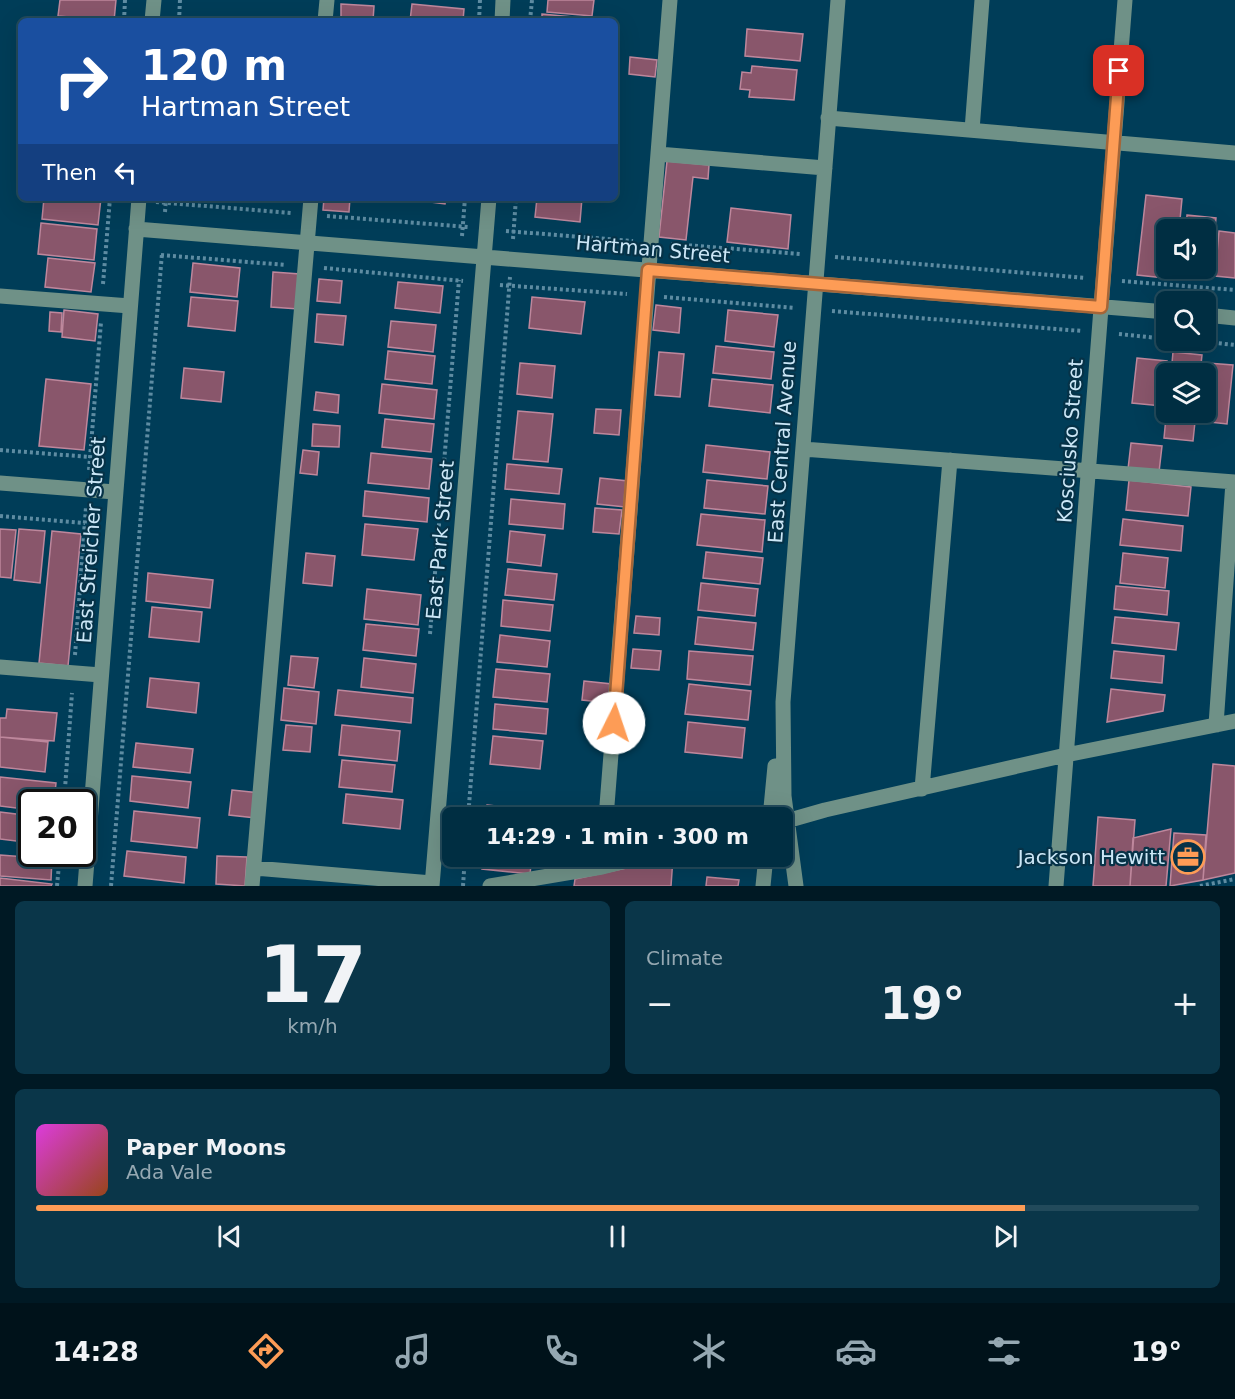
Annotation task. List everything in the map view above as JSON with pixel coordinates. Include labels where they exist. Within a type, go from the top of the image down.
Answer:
[{"type":"street","points":[[152,18],[154,0]]},
{"type":"street","points":[[325,18],[327,0]]},
{"type":"street","points":[[501,18],[503,0]]},
{"type":"street","points":[[607,807],[670,0]]},
{"type":"street","name":"East Central Avenue","points":[[784,807],[782,726],[838,0]]},
{"type":"street","points":[[972,130],[982,0]]},
{"type":"street","name":"Kosciusko Street","points":[[1056,886],[1125,0]]},
{"type":"street","points":[[828,118],[1235,153]]},
{"type":"street","points":[[658,153],[825,168]]},
{"type":"street","name":"East Streicher Street","points":[[85,886],[138,201]]},
{"type":"street","points":[[252,886],[311,201]]},
{"type":"street","name":"East Park Street","points":[[432,884],[489,201]]},
{"type":"street","name":"Hartman Street","points":[[136,229],[1156,311]]},
{"type":"street","points":[[0,296],[130,306]]},
{"type":"street","points":[[1216,316],[1235,318]]},
{"type":"street","points":[[803,449],[1234,482],[1216,725]]},
{"type":"street","points":[[922,789],[950,460]]},
{"type":"street","points":[[0,483],[115,492]]},
{"type":"street","points":[[0,667],[101,675]]},
{"type":"street","points":[[771,807],[785,683]]},
{"type":"street","points":[[793,820],[825,810],[1066,756],[1235,721]]},
{"type":"street","points":[[490,886],[579,867]]},
{"type":"street","points":[[763,886],[765,867]]},
{"type":"street","name":"East Central Avenue","points":[[793,867],[796,886]]},
{"type":"street","points":[[254,868],[432,884]]},
{"type":"path","points":[[124,18],[126,0]]},
{"type":"path","points":[[179,18],[180,0]]},
{"type":"path","points":[[479,18],[480,0]]},
{"type":"path","points":[[530,18],[532,0]]},
{"type":"path","points":[[111,886],[165,201]]},
{"type":"path","points":[[175,201],[463,227],[1235,290]]},
{"type":"path","points":[[429,645],[465,201]]},
{"type":"path","points":[[469,807],[516,201]]},
{"type":"path","points":[[1216,343],[1235,345]]},
{"type":"path","points":[[0,450],[90,457]]},
{"type":"path","points":[[0,516],[85,523]]},
{"type":"path","points":[[57,886],[59,867]]},
{"type":"path","points":[[463,886],[464,867]]},
{"type":"path","points":[[1200,886],[1235,879]]},
{"type":"building","points":[[60,0],[116,0],[114,18],[58,16]]},
{"type":"building","points":[[548,0],[594,0],[592,16],[547,12]]},
{"type":"building","points":[[341,4],[374,6],[373,18],[341,18]]},
{"type":"building","points":[[412,4],[464,9],[463,18],[410,18]]},
{"type":"building","points":[[542,14],[584,18],[542,18]]},
{"type":"building","points":[[747,29],[803,34],[800,61],[745,56]]},
{"type":"building","points":[[630,57],[657,60],[655,77],[629,74]]},
{"type":"building","points":[[752,66],[797,70],[794,100],[749,97],[750,90],[740,89],[742,72],[751,73]]},
{"type":"building","points":[[667,161],[709,165],[708,179],[693,177],[686,240],[659,237]]},
{"type":"building","points":[[1146,195],[1182,199],[1180,219],[1156,219],[1156,277],[1137,275]]},
{"type":"building","points":[[44,201],[101,201],[98,225],[42,219]]},
{"type":"building","points":[[324,201],[350,201],[349,212],[323,210]]},
{"type":"building","points":[[422,201],[446,201],[445,204]]},
{"type":"building","points":[[537,201],[582,201],[580,222],[535,217]]},
{"type":"building","points":[[731,208],[791,215],[788,249],[727,242]]},
{"type":"building","points":[[1187,215],[1216,218],[1216,219],[1187,219]]},
{"type":"building","points":[[41,223],[97,229],[94,260],[38,254]]},
{"type":"building","points":[[1219,231],[1235,233],[1235,278],[1216,276]]},
{"type":"building","points":[[48,258],[95,263],[91,292],[45,287]]},
{"type":"building","points":[[193,263],[240,268],[237,297],[190,292]]},
{"type":"building","points":[[273,272],[300,274],[298,309],[271,307]]},
{"type":"building","points":[[319,279],[342,281],[340,303],[317,301]]},
{"type":"building","points":[[398,282],[443,286],[440,313],[395,308]]},
{"type":"building","points":[[191,297],[238,301],[235,331],[188,326]]},
{"type":"building","points":[[532,297],[585,302],[581,334],[529,328]]},
{"type":"building","points":[[656,305],[681,308],[679,333],[653,330]]},
{"type":"building","points":[[64,310],[98,314],[95,341],[62,337]]},
{"type":"building","points":[[728,310],[778,315],[774,347],[725,341]]},
{"type":"building","points":[[50,312],[62,313],[61,332],[49,331]]},
{"type":"building","points":[[317,314],[346,316],[343,345],[315,342]]},
{"type":"building","points":[[391,321],[436,325],[433,352],[388,347]]},
{"type":"building","points":[[716,346],[774,352],[771,379],[713,373]]},
{"type":"building","points":[[388,351],[435,356],[432,384],[385,379]]},
{"type":"building","points":[[659,352],[684,354],[680,397],[655,395]]},
{"type":"building","points":[[1173,352],[1202,355],[1201,363],[1172,363]]},
{"type":"building","points":[[1137,358],[1167,361],[1167,363],[1156,363],[1156,405],[1132,403]]},
{"type":"building","points":[[520,363],[555,366],[552,398],[517,394]]},
{"type":"building","points":[[1216,364],[1233,365],[1227,424],[1216,423]]},
{"type":"building","points":[[184,368],[224,372],[221,402],[181,398]]},
{"type":"building","points":[[46,379],[91,384],[84,450],[39,446]]},
{"type":"building","points":[[712,379],[773,385],[770,413],[709,406]]},
{"type":"building","points":[[382,384],[437,390],[434,419],[379,413]]},
{"type":"building","points":[[316,392],[339,395],[338,413],[314,410]]},
{"type":"building","points":[[596,409],[621,410],[619,435],[594,433]]},
{"type":"building","points":[[518,411],[553,414],[548,462],[513,459]]},
{"type":"building","points":[[385,419],[434,424],[431,452],[382,447]]},
{"type":"building","points":[[1165,423],[1195,423],[1193,441],[1164,438]]},
{"type":"building","points":[[313,424],[340,426],[339,447],[312,446]]},
{"type":"building","points":[[1131,443],[1162,446],[1159,472],[1128,469]]},
{"type":"building","points":[[706,445],[770,452],[767,479],[703,472]]},
{"type":"building","points":[[303,450],[319,452],[317,475],[300,473]]},
{"type":"building","points":[[371,453],[432,459],[429,489],[368,483]]},
{"type":"building","points":[[507,464],[562,469],[559,494],[505,489]]},
{"type":"building","points":[[600,478],[628,481],[625,507],[597,504]]},
{"type":"building","points":[[707,480],[768,486],[765,514],[704,508]]},
{"type":"building","points":[[1129,480],[1191,487],[1188,516],[1126,510]]},
{"type":"building","points":[[365,491],[429,498],[427,522],[363,516]]},
{"type":"building","points":[[511,499],[565,504],[563,529],[509,524]]},
{"type":"building","points":[[595,508],[622,510],[619,534],[593,532]]},
{"type":"building","points":[[701,514],[765,520],[762,552],[697,545]]},
{"type":"building","points":[[1123,519],[1183,526],[1181,551],[1120,545]]},
{"type":"building","points":[[365,524],[418,529],[414,560],[362,555]]},
{"type":"building","points":[[0,529],[16,530],[11,578],[0,577]]},
{"type":"building","points":[[19,529],[45,531],[40,583],[14,580]]},
{"type":"building","points":[[52,531],[81,534],[68,666],[39,663]]},
{"type":"building","points":[[510,531],[545,535],[541,566],[507,562]]},
{"type":"building","points":[[706,552],[763,558],[760,584],[703,578]]},
{"type":"building","points":[[306,553],[335,556],[332,586],[303,583]]},
{"type":"building","points":[[1123,553],[1168,558],[1165,588],[1120,583]]},
{"type":"building","points":[[508,569],[557,574],[554,600],[505,595]]},
{"type":"building","points":[[148,573],[213,580],[210,608],[146,601]]},
{"type":"building","points":[[701,583],[758,589],[755,616],[698,610]]},
{"type":"building","points":[[1116,586],[1169,591],[1167,615],[1114,609]]},
{"type":"building","points":[[367,589],[421,595],[418,625],[364,619]]},
{"type":"building","points":[[503,600],[553,605],[550,631],[501,626]]},
{"type":"building","points":[[152,607],[202,612],[199,642],[149,637]]},
{"type":"building","points":[[636,616],[660,618],[659,635],[634,633]]},
{"type":"building","points":[[698,617],[756,623],[753,650],[695,644]]},
{"type":"building","points":[[1115,617],[1179,623],[1176,650],[1112,643]]},
{"type":"building","points":[[366,624],[419,629],[416,656],[363,650]]},
{"type":"building","points":[[500,635],[550,641],[547,667],[497,662]]},
{"type":"building","points":[[633,649],[661,651],[659,670],[631,668]]},
{"type":"building","points":[[689,651],[753,656],[750,685],[687,679]]},
{"type":"building","points":[[1114,651],[1164,656],[1162,683],[1111,678]]},
{"type":"building","points":[[291,656],[318,658],[314,688],[288,685]]},
{"type":"building","points":[[364,658],[416,664],[413,693],[361,687]]},
{"type":"building","points":[[496,669],[550,674],[547,702],[493,697]]},
{"type":"building","points":[[150,678],[199,683],[196,713],[147,707]]},
{"type":"building","points":[[584,681],[612,684],[610,703],[582,700]]},
{"type":"building","points":[[689,684],[751,691],[748,720],[685,714]]},
{"type":"building","points":[[284,688],[319,692],[316,724],[281,720]]},
{"type":"building","points":[[1111,689],[1165,695],[1163,711],[1107,722]]},
{"type":"building","points":[[338,690],[413,698],[411,723],[335,715]]},
{"type":"building","points":[[495,704],[548,709],[546,734],[493,729]]},
{"type":"building","points":[[7,709],[57,713],[54,741],[0,737],[0,718],[6,718]]},
{"type":"building","points":[[688,722],[745,728],[742,758],[685,752]]},
{"type":"building","points":[[286,725],[312,727],[310,752],[283,750]]},
{"type":"building","points":[[342,725],[400,731],[397,761],[339,755]]},
{"type":"building","points":[[493,736],[543,741],[540,769],[490,764]]},
{"type":"building","points":[[0,737],[48,742],[45,772],[0,767]]},
{"type":"building","points":[[136,743],[193,749],[190,773],[133,767]]},
{"type":"building","points":[[342,760],[395,765],[392,792],[339,787]]},
{"type":"building","points":[[1213,764],[1235,766],[1235,873],[1203,880]]},
{"type":"building","points":[[132,776],[191,782],[188,808],[130,801]]},
{"type":"building","points":[[0,777],[56,783],[55,789],[18,789],[18,808],[0,806]]},
{"type":"building","points":[[232,790],[260,793],[257,818],[229,815]]},
{"type":"building","points":[[346,794],[403,800],[400,829],[343,823]]},
{"type":"building","points":[[134,811],[200,818],[197,848],[131,841]]},
{"type":"building","points":[[0,812],[18,814],[18,841],[0,839]]},
{"type":"building","points":[[1098,817],[1135,820],[1130,886],[1093,886]]},
{"type":"building","points":[[1171,829],[1166,886],[1130,886],[1133,838]]},
{"type":"building","name":"Jackson Hewitt","points":[[1174,833],[1206,835],[1203,880],[1170,886]]},
{"type":"building","points":[[127,851],[186,857],[184,883],[124,876]]},
{"type":"building","points":[[0,855],[18,856],[18,867],[52,867],[51,880],[0,876]]},
{"type":"building","points":[[217,856],[247,857],[245,886],[216,884]]},
{"type":"building","points":[[482,867],[531,867],[530,874],[482,869]]},
{"type":"building","points":[[631,867],[672,867],[671,886],[574,886],[575,879]]},
{"type":"building","points":[[707,877],[739,880],[738,886],[706,886]]},
{"type":"building","points":[[0,878],[52,884],[51,886],[0,886]]},
{"type":"place","name":"Jackson Hewitt","points":[[1188,857]]},
{"type":"route","points":[[614,723],[648,270],[1101,307],[1119,71]]}]
